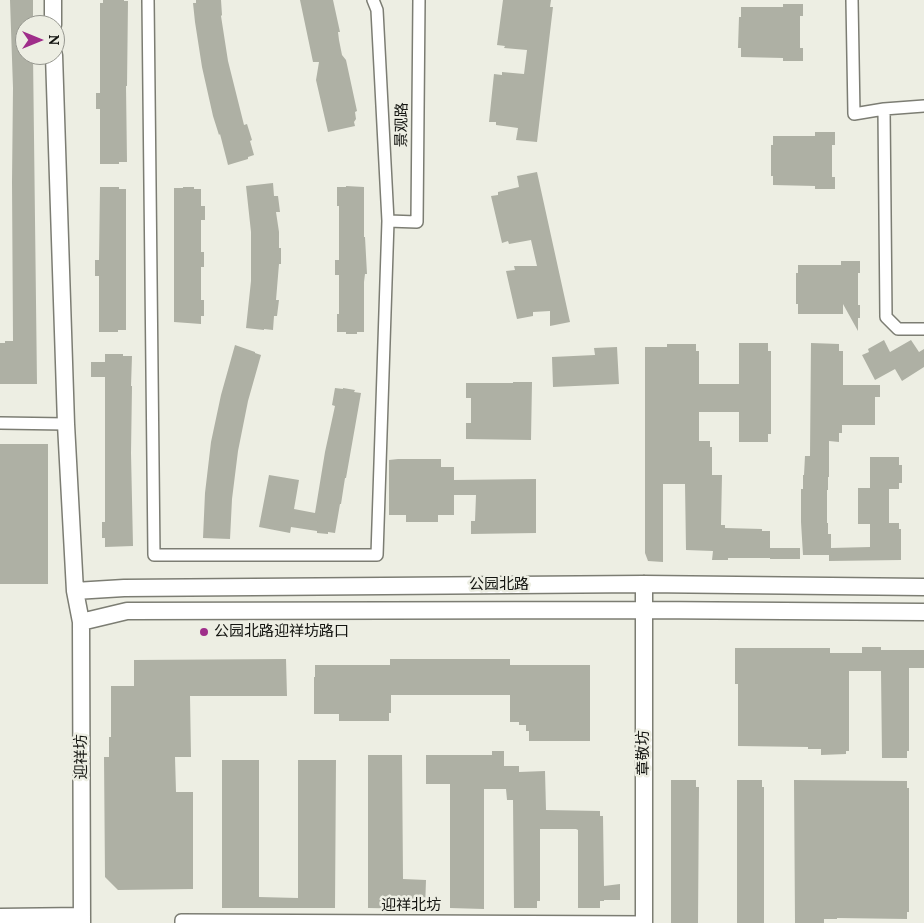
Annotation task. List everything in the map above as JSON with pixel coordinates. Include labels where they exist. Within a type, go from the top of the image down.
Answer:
[{"type":"main road","points":[[52,0],[53,15]]},
{"type":"main road","name":"迎祥坊","points":[[54,65],[66,424],[75,591],[81,622],[82,920]]},
{"type":"main road","name":"公园北路","points":[[75,591],[134,588],[644,584],[924,586]]},
{"type":"main road","name":"章敬坊","points":[[644,584],[644,923]]},
{"type":"main road","name":"公园北路","points":[[81,622],[127,611],[644,610],[924,612]]},
{"type":"main road","points":[[0,917],[82,920]]},
{"type":"street","points":[[148,0],[154,555],[377,555],[388,221],[377,10],[373,0]]},
{"type":"street","name":"景观路","points":[[388,221],[417,222],[419,0]]},
{"type":"street","points":[[852,0],[854,114],[884,109],[924,106]]},
{"type":"street","points":[[884,109],[886,318],[898,329],[924,329]]},
{"type":"street","points":[[0,423],[66,424]]},
{"type":"street","name":"迎祥北坊","points":[[181,923],[181,920],[644,923]]},
{"type":"building","points":[[10,0],[33,0],[33,15],[15,15],[15,65],[33,65],[37,384],[0,384],[0,343],[13,341],[13,88]]},
{"type":"building","points":[[103,0],[128,1],[127,162],[119,162],[119,164],[100,164],[100,109],[96,109],[96,93],[100,93],[100,3],[103,3]]},
{"type":"building","points":[[196,0],[221,0],[221,16],[228,61],[244,125],[247,124],[252,140],[250,141],[254,155],[248,157],[248,159],[228,165],[213,116],[202,67],[193,3],[196,3]]},
{"type":"building","points":[[300,0],[333,0],[340,32],[338,32],[342,55],[346,60],[357,111],[355,112],[355,126],[328,132],[316,80],[319,62],[313,62]]},
{"type":"building","points":[[503,0],[551,0],[550,7],[553,7],[537,142],[516,140],[518,128],[496,125],[496,122],[489,122],[494,74],[502,75],[502,72],[524,74],[527,50],[504,48],[505,46],[497,45]]},
{"type":"building","points":[[783,4],[803,4],[803,16],[800,16],[800,48],[803,48],[803,61],[783,61],[783,58],[741,57],[741,48],[738,48],[741,7],[783,7]]},
{"type":"building","points":[[815,132],[835,132],[835,145],[832,145],[832,177],[835,177],[835,189],[815,189],[815,186],[773,185],[773,176],[771,176],[771,145],[773,145],[773,136],[815,136]]},
{"type":"building","points":[[537,172],[570,322],[550,326],[550,311],[533,312],[533,316],[517,319],[506,271],[515,270],[514,266],[537,266],[531,240],[509,244],[508,241],[502,243],[491,196],[498,195],[498,192],[519,187],[517,176]]},
{"type":"building","points":[[273,183],[274,196],[278,196],[280,212],[276,212],[279,248],[281,248],[281,264],[279,264],[276,300],[279,300],[277,316],[274,316],[273,330],[246,328],[251,281],[251,232],[246,186]]},
{"type":"building","points":[[100,187],[126,189],[126,330],[118,330],[118,332],[99,332],[99,276],[95,276],[95,260],[99,260]]},
{"type":"building","points":[[337,187],[364,187],[364,237],[367,274],[365,274],[364,282],[364,332],[357,332],[357,334],[337,332],[339,275],[335,275],[335,260],[339,260],[339,206],[337,206]]},
{"type":"building","points":[[174,188],[201,189],[201,206],[205,206],[205,220],[201,220],[201,252],[204,252],[204,267],[201,267],[201,300],[204,300],[204,316],[201,316],[201,324],[174,322]]},
{"type":"building","points":[[841,261],[860,261],[860,273],[858,273],[860,318],[858,318],[858,331],[843,304],[843,314],[798,314],[798,304],[796,304],[796,273],[798,273],[798,265],[841,265]]},
{"type":"building","points":[[884,340],[890,352],[911,340],[919,352],[924,349],[924,367],[902,381],[895,369],[875,380],[862,355],[869,352],[868,349]]},
{"type":"building","points":[[739,343],[768,343],[768,351],[771,351],[771,434],[768,434],[768,442],[739,442],[739,412],[699,412],[699,441],[710,441],[710,447],[712,447],[712,475],[722,475],[721,525],[725,525],[725,528],[770,531],[770,558],[712,560],[713,551],[686,550],[685,484],[663,484],[663,562],[648,561],[645,553],[645,347],[667,347],[667,344],[696,344],[696,351],[699,351],[699,384],[739,384]]},
{"type":"building","points":[[811,343],[839,344],[839,351],[843,351],[843,385],[880,385],[880,397],[875,397],[875,425],[842,425],[842,433],[839,433],[839,442],[829,441],[827,523],[828,534],[831,534],[831,548],[870,547],[870,524],[858,524],[858,488],[870,488],[870,457],[899,457],[899,465],[902,465],[902,483],[899,483],[899,489],[889,489],[889,523],[899,523],[899,529],[901,529],[901,560],[829,561],[829,555],[803,555],[801,489],[803,489],[805,456],[810,456]]},
{"type":"building","points":[[235,345],[261,355],[248,401],[238,451],[232,499],[230,539],[203,538],[205,493],[211,442],[221,395]]},
{"type":"building","points":[[617,347],[619,384],[553,387],[552,357],[595,355],[594,348]]},
{"type":"building","points":[[105,354],[132,356],[131,453],[133,546],[105,547],[105,538],[102,538],[102,522],[105,522],[105,377],[91,377],[91,362],[105,362]]},
{"type":"building","points":[[532,382],[531,440],[466,439],[466,423],[471,423],[471,398],[466,398],[466,383]]},
{"type":"building","points":[[335,388],[355,390],[354,392],[361,393],[335,533],[317,533],[317,531],[291,527],[290,533],[259,527],[269,475],[299,480],[294,509],[315,513],[335,406],[332,405]]},
{"type":"building","points":[[0,444],[48,444],[48,584],[0,584]]},
{"type":"building","points":[[441,459],[441,467],[454,467],[454,480],[536,479],[536,533],[471,534],[471,521],[475,521],[476,495],[454,495],[454,515],[438,515],[438,522],[406,522],[406,515],[389,515],[389,460]]},
{"type":"building","points":[[770,548],[800,548],[800,559],[770,559]]},
{"type":"building","points":[[862,647],[881,647],[881,650],[924,650],[924,668],[909,668],[909,751],[907,751],[907,758],[882,758],[881,671],[849,671],[849,751],[846,751],[846,754],[821,755],[821,749],[808,749],[808,747],[738,746],[738,684],[735,684],[735,648],[830,648],[830,653],[862,653]]},
{"type":"building","points":[[286,659],[287,696],[190,696],[191,757],[175,757],[176,792],[193,792],[193,889],[118,890],[105,877],[104,757],[109,757],[109,737],[111,737],[111,686],[134,686],[134,660]]},
{"type":"building","points":[[390,659],[510,659],[510,665],[590,665],[590,741],[529,741],[529,731],[526,731],[526,725],[519,725],[519,722],[510,722],[510,695],[391,695],[389,721],[339,721],[339,714],[314,714],[315,665],[390,665]]},
{"type":"building","points":[[492,751],[504,751],[504,766],[519,766],[519,772],[545,771],[546,810],[600,811],[600,816],[603,816],[604,886],[620,884],[620,900],[600,901],[600,908],[578,908],[578,830],[540,829],[540,901],[537,901],[537,908],[514,908],[513,800],[507,800],[506,789],[484,789],[484,909],[450,908],[450,784],[426,784],[426,755],[492,755]]},
{"type":"building","points":[[368,755],[402,755],[403,879],[426,880],[425,909],[368,908]]},
{"type":"building","points":[[222,760],[259,760],[259,897],[298,898],[298,760],[336,760],[335,908],[222,908]]},
{"type":"building","points":[[671,780],[696,780],[696,787],[699,787],[698,923],[671,923]]},
{"type":"building","points":[[737,780],[762,780],[762,787],[764,787],[764,923],[737,923]]},
{"type":"building","points":[[794,780],[907,781],[907,788],[909,788],[909,912],[907,912],[907,919],[837,918],[824,919],[824,923],[795,923]]},
{"type":"place","name":"公园北路迎祥坊路口","points":[[204,632]]}]
